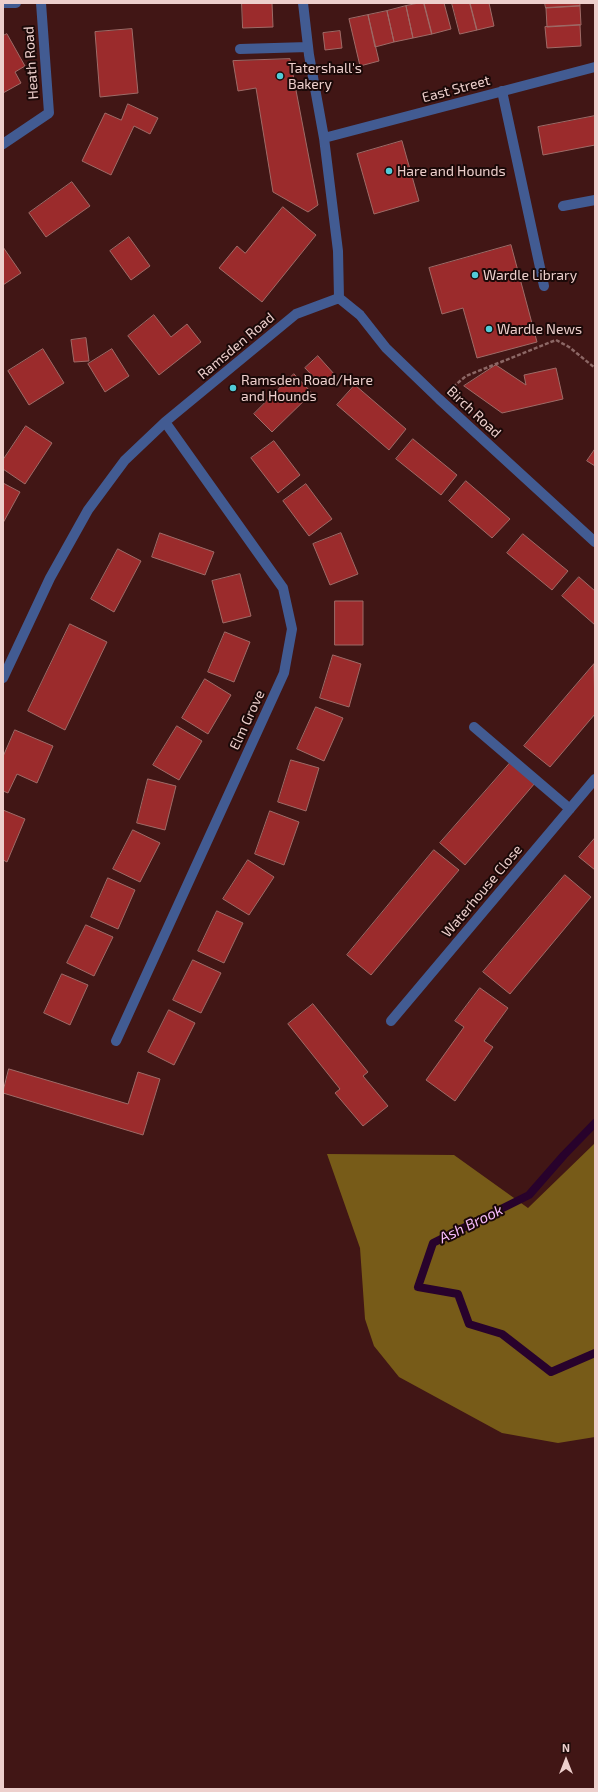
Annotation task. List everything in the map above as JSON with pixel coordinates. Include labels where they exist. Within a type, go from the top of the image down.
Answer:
[{"type":"street","points":[[3,3],[16,3]]},
{"type":"street","name":"Heath Road","points":[[3,144],[49,113],[41,3]]},
{"type":"street","points":[[303,3],[308,47],[324,138],[338,252],[339,298]]},
{"type":"street","points":[[240,49],[308,47]]},
{"type":"street","name":"East Street","points":[[324,138],[595,67]]},
{"type":"street","points":[[502,91],[544,286]]},
{"type":"street","points":[[563,206],[595,200]]},
{"type":"street","name":"Birch Road","points":[[339,298],[360,315],[386,348],[438,400],[595,542]]},
{"type":"street","name":"Ramsden Road","points":[[3,678],[50,578],[88,510],[125,460],[166,422],[296,314],[339,298]]},
{"type":"street","name":"Elm Grove","points":[[116,1041],[284,673],[292,629],[283,588],[166,422]]},
{"type":"street","points":[[474,727],[570,809]]},
{"type":"street","name":"Waterhouse Close","points":[[391,1021],[595,779]]},
{"type":"path","points":[[438,400],[466,376],[556,340],[569,347],[595,368]]},
{"type":"shaded area","points":[[595,1143],[595,1437],[558,1443],[502,1433],[399,1377],[374,1346],[365,1319],[360,1248],[327,1154],[454,1155],[528,1208]]},
{"type":"building","points":[[242,3],[272,3],[273,27],[243,28]]},
{"type":"building","points":[[424,3],[432,34],[413,38],[406,6]]},
{"type":"building","points":[[424,3],[444,3],[451,29],[432,34]]},
{"type":"building","points":[[452,3],[470,3],[477,30],[460,34]]},
{"type":"building","points":[[470,3],[489,3],[494,26],[477,30]]},
{"type":"building","points":[[545,3],[580,3],[580,6],[546,8]]},
{"type":"building","points":[[406,6],[413,38],[394,42],[387,11]]},
{"type":"building","points":[[580,6],[581,25],[547,27],[546,8]]},
{"type":"building","points":[[387,11],[394,42],[375,47],[368,15]]},
{"type":"building","points":[[368,15],[379,61],[360,66],[349,19]]},
{"type":"building","points":[[580,25],[581,46],[547,48],[545,27]]},
{"type":"building","points":[[132,29],[138,93],[100,97],[95,32]]},
{"type":"building","points":[[340,31],[342,48],[325,50],[323,33]]},
{"type":"building","points":[[7,34],[25,66],[15,72],[21,83],[3,93],[3,36]]},
{"type":"building","points":[[290,59],[318,205],[308,212],[273,192],[256,88],[238,91],[233,61]]},
{"type":"building","points":[[128,104],[158,118],[150,134],[134,126],[111,175],[82,161],[105,113],[121,120]]},
{"type":"building","points":[[595,116],[595,145],[543,155],[538,127]]},
{"type":"building","points":[[402,141],[419,201],[374,214],[357,154]]},
{"type":"building","points":[[72,182],[90,206],[46,237],[29,213]]},
{"type":"building","points":[[283,207],[316,235],[262,302],[219,268],[237,246],[245,253]]},
{"type":"building","points":[[129,237],[150,266],[131,280],[110,251]]},
{"type":"building","points":[[511,245],[537,342],[477,358],[463,308],[442,314],[429,268]]},
{"type":"building","points":[[3,247],[21,273],[3,285]]},
{"type":"building","points":[[154,315],[171,337],[187,324],[201,342],[159,375],[128,336]]},
{"type":"building","points":[[86,338],[89,361],[74,362],[71,340]]},
{"type":"building","points":[[43,349],[64,383],[29,405],[8,371]]},
{"type":"building","points":[[112,349],[129,376],[105,392],[88,364]]},
{"type":"building","points":[[318,356],[335,375],[323,387],[305,368]]},
{"type":"building","points":[[496,365],[526,385],[524,375],[556,368],[563,399],[502,413],[464,386]]},
{"type":"building","points":[[294,374],[312,393],[272,432],[254,414]]},
{"type":"building","points":[[355,385],[406,429],[389,450],[337,405]]},
{"type":"building","points":[[26,426],[52,443],[25,484],[3,469],[3,460]]},
{"type":"building","points":[[413,439],[457,475],[441,495],[396,459]]},
{"type":"building","points":[[274,441],[300,475],[278,493],[251,458]]},
{"type":"building","points":[[595,449],[595,466],[587,461]]},
{"type":"building","points":[[466,481],[510,519],[492,538],[449,501]]},
{"type":"building","points":[[3,483],[20,492],[3,523]]},
{"type":"building","points":[[306,484],[332,519],[309,536],[283,501]]},
{"type":"building","points":[[160,533],[214,552],[205,575],[152,557]]},
{"type":"building","points":[[341,533],[358,574],[330,585],[313,544]]},
{"type":"building","points":[[523,534],[568,571],[552,590],[507,553]]},
{"type":"building","points":[[118,549],[141,561],[114,612],[91,599]]},
{"type":"building","points":[[240,574],[251,616],[223,623],[212,581]]},
{"type":"building","points":[[579,577],[595,591],[595,625],[562,596]]},
{"type":"building","points":[[335,601],[363,601],[363,645],[335,645]]},
{"type":"building","points":[[70,624],[107,642],[65,730],[28,711]]},
{"type":"building","points":[[225,632],[250,642],[234,682],[208,672]]},
{"type":"building","points":[[333,655],[361,664],[349,707],[320,698]]},
{"type":"building","points":[[594,664],[595,714],[550,767],[524,746]]},
{"type":"building","points":[[205,679],[231,695],[208,734],[182,718]]},
{"type":"building","points":[[316,707],[343,718],[324,761],[297,749]]},
{"type":"building","points":[[177,726],[202,741],[179,780],[153,765]]},
{"type":"building","points":[[15,730],[53,746],[37,783],[17,774],[8,793],[3,791],[3,757]]},
{"type":"building","points":[[291,760],[319,768],[306,811],[278,802]]},
{"type":"building","points":[[511,762],[535,783],[465,865],[440,843]]},
{"type":"building","points":[[148,779],[176,786],[165,830],[137,823]]},
{"type":"building","points":[[3,810],[25,819],[7,862],[3,860]]},
{"type":"building","points":[[270,811],[299,822],[284,865],[255,854]]},
{"type":"building","points":[[133,830],[160,843],[140,882],[113,869]]},
{"type":"building","points":[[595,838],[595,870],[579,857]]},
{"type":"building","points":[[434,850],[459,870],[371,975],[347,955]]},
{"type":"building","points":[[248,860],[274,877],[249,915],[223,899]]},
{"type":"building","points":[[565,875],[591,897],[510,994],[483,972]]},
{"type":"building","points":[[108,878],[135,890],[118,929],[91,917]]},
{"type":"building","points":[[217,911],[243,923],[224,963],[198,951]]},
{"type":"building","points":[[86,925],[113,937],[94,976],[67,963]]},
{"type":"building","points":[[193,960],[221,973],[201,1013],[173,1000]]},
{"type":"building","points":[[62,974],[88,985],[70,1025],[44,1013]]},
{"type":"building","points":[[480,988],[508,1008],[484,1041],[493,1047],[455,1101],[426,1080],[464,1027],[455,1021]]},
{"type":"building","points":[[313,1004],[368,1072],[363,1076],[388,1106],[363,1126],[335,1093],[340,1089],[288,1024]]},
{"type":"building","points":[[169,1010],[195,1023],[174,1065],[148,1052]]},
{"type":"building","points":[[9,1069],[128,1104],[138,1072],[160,1079],[143,1135],[3,1093]]},
{"type":"waterway","name":"Ash Brook","points":[[595,1123],[564,1155],[529,1195],[433,1243],[418,1287],[458,1294],[469,1324],[502,1334],[551,1372],[595,1353]]},
{"type":"place","name":"Tatershall's Bakery","points":[[280,76]]},
{"type":"place","name":"Hare and Hounds","points":[[389,171]]},
{"type":"place","name":"Wardle Library","points":[[475,275]]},
{"type":"place","name":"Wardle News","points":[[489,329]]},
{"type":"place","name":"Ramsden Road/Hare and Hounds","points":[[233,388]]}]
